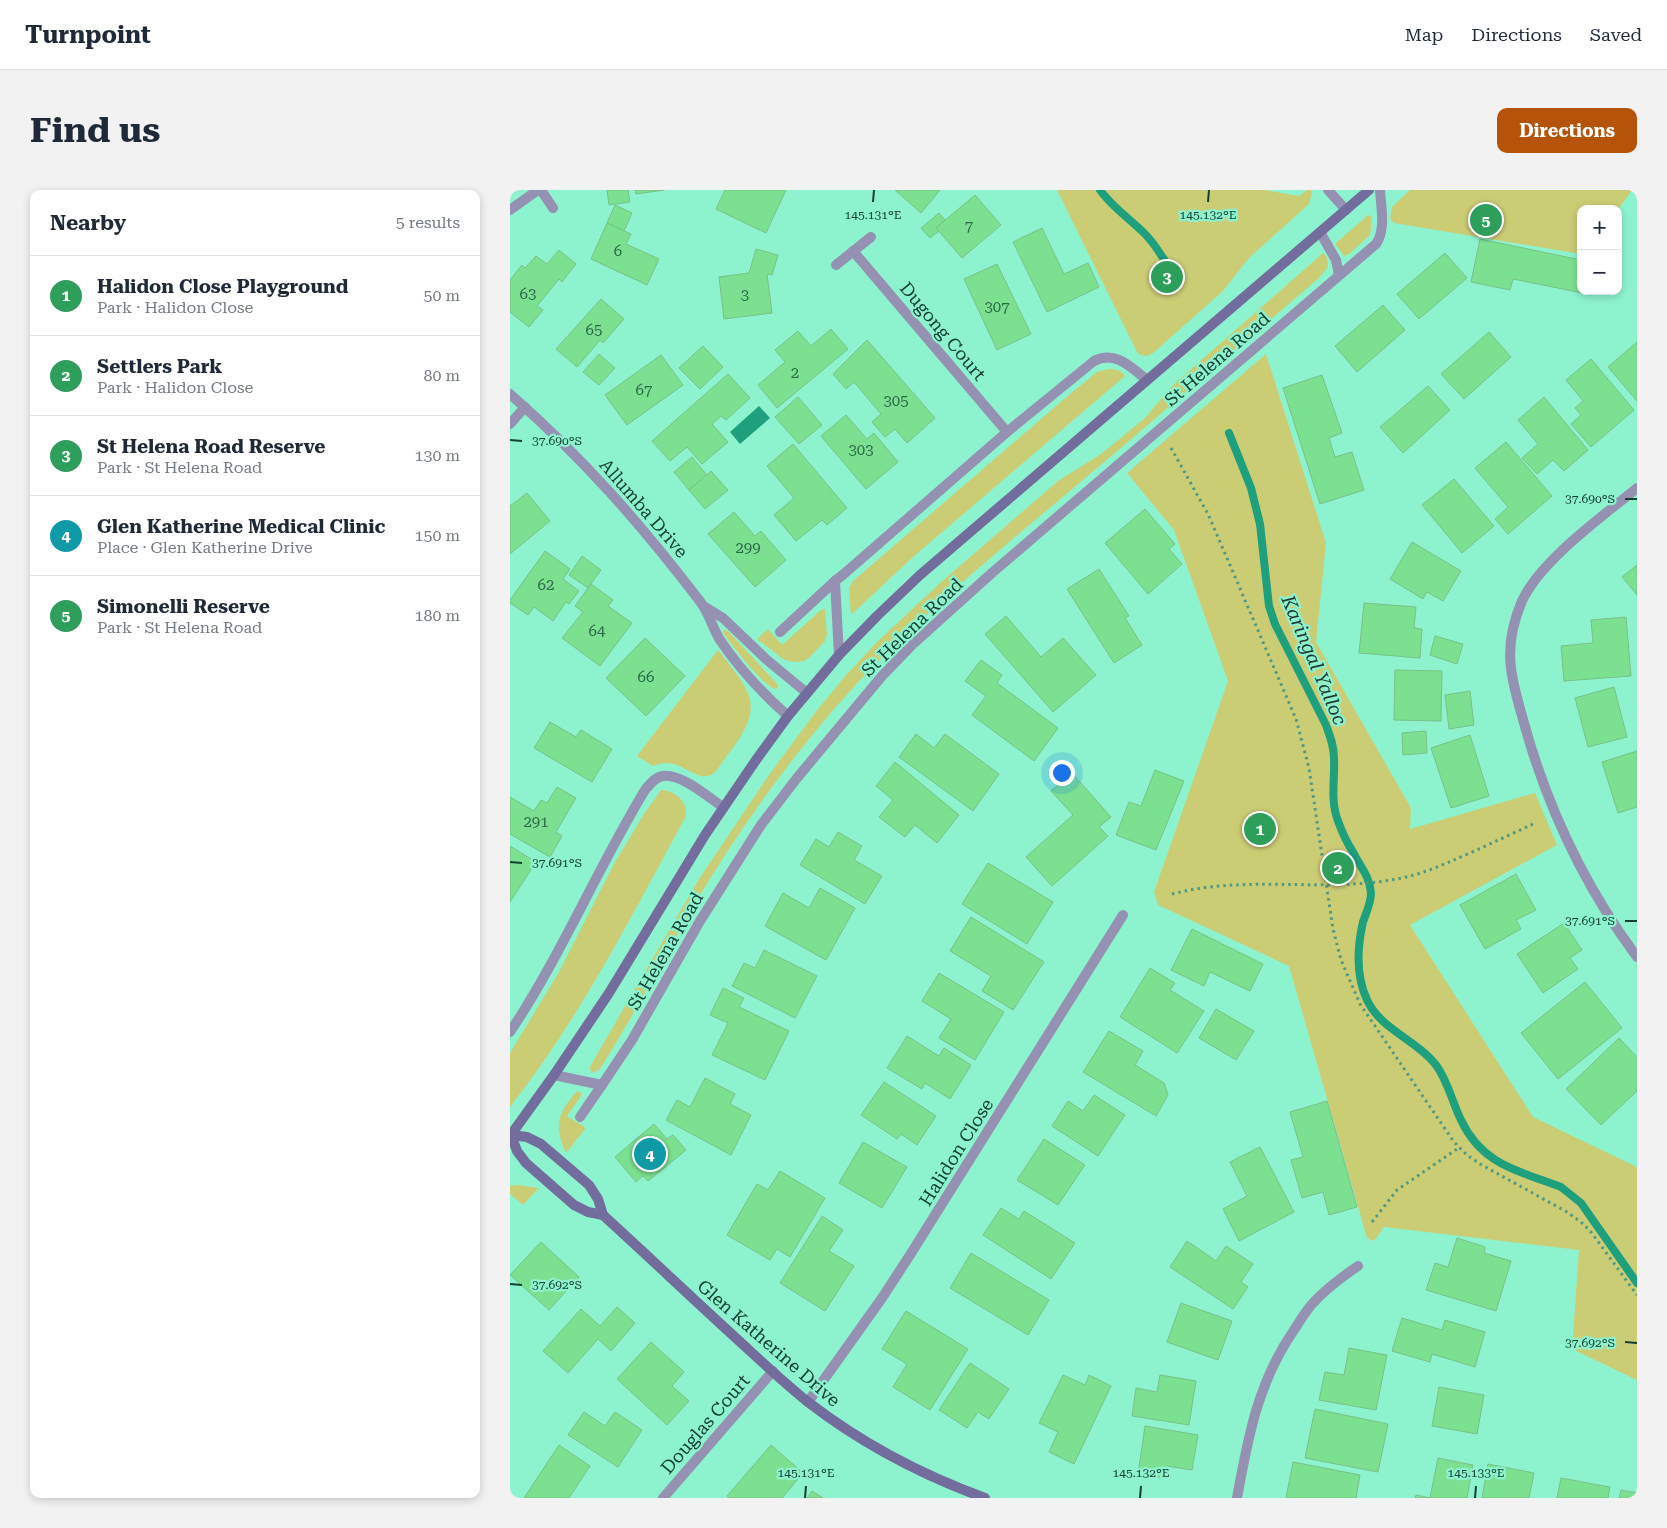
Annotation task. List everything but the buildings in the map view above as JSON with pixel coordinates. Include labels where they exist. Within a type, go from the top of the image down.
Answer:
[{"type":"main road","name":"St Helena Road","points":[[511,1135],[609,993],[723,807],[788,716],[839,655],[920,575],[1366,191]]},
{"type":"main road","name":"Glen Katherine Drive","points":[[603,1214],[588,1212],[574,1204],[526,1163],[517,1151],[511,1135],[527,1137],[542,1144],[582,1179],[594,1192],[603,1214],[772,1372],[808,1402],[873,1446],[914,1468],[985,1498]]},
{"type":"street","points":[[510,210],[540,190],[553,208]]},
{"type":"street","points":[[1328,190],[1346,210]]},
{"type":"street","name":"St Helena Road","points":[[580,1117],[632,1040],[700,921],[761,826],[803,771],[882,676],[913,644],[993,572],[1376,244],[1382,230],[1380,190]]},
{"type":"street","points":[[1320,232],[1336,260],[1340,275]]},
{"type":"street","points":[[836,265],[871,237]]},
{"type":"street","name":"Dugong Court","points":[[853,251],[1007,432]]},
{"type":"street","name":"St Helena Road","points":[[780,632],[835,581],[1007,432],[1094,361],[1102,357],[1119,359],[1147,380]]},
{"type":"street","name":"Allumba Drive","points":[[510,394],[569,448],[635,518],[705,607],[712,626],[721,640],[757,686],[788,716]]},
{"type":"street","points":[[510,424],[525,407]]},
{"type":"street","points":[[1637,488],[1561,552],[1534,582],[1520,609],[1510,647],[1511,667],[1517,695],[1537,765],[1555,813],[1588,879],[1637,957]]},
{"type":"street","name":"St Helena Road","points":[[835,581],[839,655]]},
{"type":"street","name":"Allumba Drive","points":[[705,607],[723,618],[767,660],[807,693]]},
{"type":"street","points":[[510,1032],[565,937],[614,842],[641,796],[651,783],[656,778],[664,775],[673,777],[687,783],[723,807]]},
{"type":"street","name":"Halidon Close","points":[[808,1402],[882,1298],[910,1255],[1123,915]]},
{"type":"street","points":[[554,1075],[602,1085]]},
{"type":"street","points":[[1237,1498],[1256,1407],[1276,1358],[1312,1304],[1325,1291],[1358,1266]]},
{"type":"street","name":"Douglas Court","points":[[663,1498],[772,1372]]},
{"type":"path","points":[[1171,448],[1212,522],[1296,718],[1309,768],[1333,929],[1342,960],[1360,1004],[1454,1142],[1467,1155],[1480,1164],[1582,1222],[1637,1295]]},
{"type":"path","points":[[1172,894],[1194,888],[1222,886],[1364,883],[1391,880],[1424,873],[1535,823]]},
{"type":"path","points":[[1372,1222],[1398,1190],[1460,1147]]},
{"type":"shaded area","points":[[1057,190],[1265,190],[1299,196],[1307,190],[1311,190],[1312,193],[1309,204],[1249,258],[1223,291],[1153,353],[1147,356],[1138,354]]},
{"type":"shaded area","points":[[1410,190],[1632,190],[1622,205],[1577,205],[1577,253],[1394,223],[1390,218],[1392,207]]},
{"type":"shaded area","points":[[1368,215],[1372,219],[1370,235],[1349,254],[1344,256],[1336,243]]},
{"type":"shaded area","points":[[1323,253],[1327,257],[1328,267],[1319,278],[921,619],[835,708],[795,757],[739,834],[689,914],[603,1064],[599,1070],[591,1073],[590,1067],[699,879],[771,772],[847,674],[878,641],[939,584],[1058,481],[1101,454],[1145,418],[1173,385]]},
{"type":"shaded area","points":[[1266,354],[1326,543],[1316,642],[1411,808],[1410,829],[1535,793],[1557,845],[1410,925],[1533,1117],[1637,1167],[1637,1380],[1572,1349],[1579,1250],[1384,1227],[1374,1241],[1367,1238],[1289,966],[1158,905],[1154,892],[1228,681],[1174,530],[1127,473]]},
{"type":"shaded area","points":[[1108,369],[1120,371],[1125,376],[913,557],[851,615],[849,588],[853,581],[1070,394],[1097,372]]},
{"type":"shaded area","points":[[759,406],[770,418],[740,444],[730,432]]},
{"type":"shaded area","points":[[825,609],[827,634],[825,641],[804,661],[793,662],[783,659],[757,639],[768,629],[782,645],[821,610]]},
{"type":"shaded area","points":[[724,630],[729,632],[778,685],[777,689],[764,682],[748,665],[723,633]]},
{"type":"shaded area","points":[[718,650],[743,684],[749,696],[751,706],[750,716],[741,736],[717,770],[710,775],[703,776],[672,764],[663,763],[653,766],[637,756]]},
{"type":"shaded area","points":[[661,790],[671,792],[680,798],[685,807],[685,818],[582,1003],[510,1107],[510,1053],[559,972],[614,864]]},
{"type":"shaded area","points":[[577,1091],[581,1093],[581,1096],[567,1116],[586,1128],[566,1153],[560,1135],[560,1120],[565,1106]]},
{"type":"shaded area","points":[[518,1185],[539,1188],[523,1205],[510,1194],[510,1186]]},
{"type":"waterway","name":"Karingal Yalloc","points":[[1100,190],[1149,239],[1161,254],[1174,276]]},
{"type":"waterway","name":"Karingal Yalloc","points":[[1229,433],[1251,488],[1260,524],[1269,606],[1275,624],[1326,725],[1332,741],[1334,754],[1333,798],[1336,813],[1345,837],[1369,882],[1371,893],[1363,922],[1359,952],[1359,972],[1367,1000],[1381,1019],[1428,1056],[1436,1065],[1444,1078],[1461,1120],[1480,1147],[1491,1157],[1516,1171],[1561,1187],[1581,1203],[1637,1283]]},
{"type":"place","name":"Simonelli Reserve","points":[[1486,220]]},
{"type":"place","name":"St Helena Road Reserve","points":[[1167,277]]},
{"type":"place","name":"Halidon Close Playground","points":[[1260,829]]},
{"type":"place","name":"Settlers Park","points":[[1338,868]]},
{"type":"place","name":"Glen Katherine Medical Clinic","points":[[650,1154]]}]
